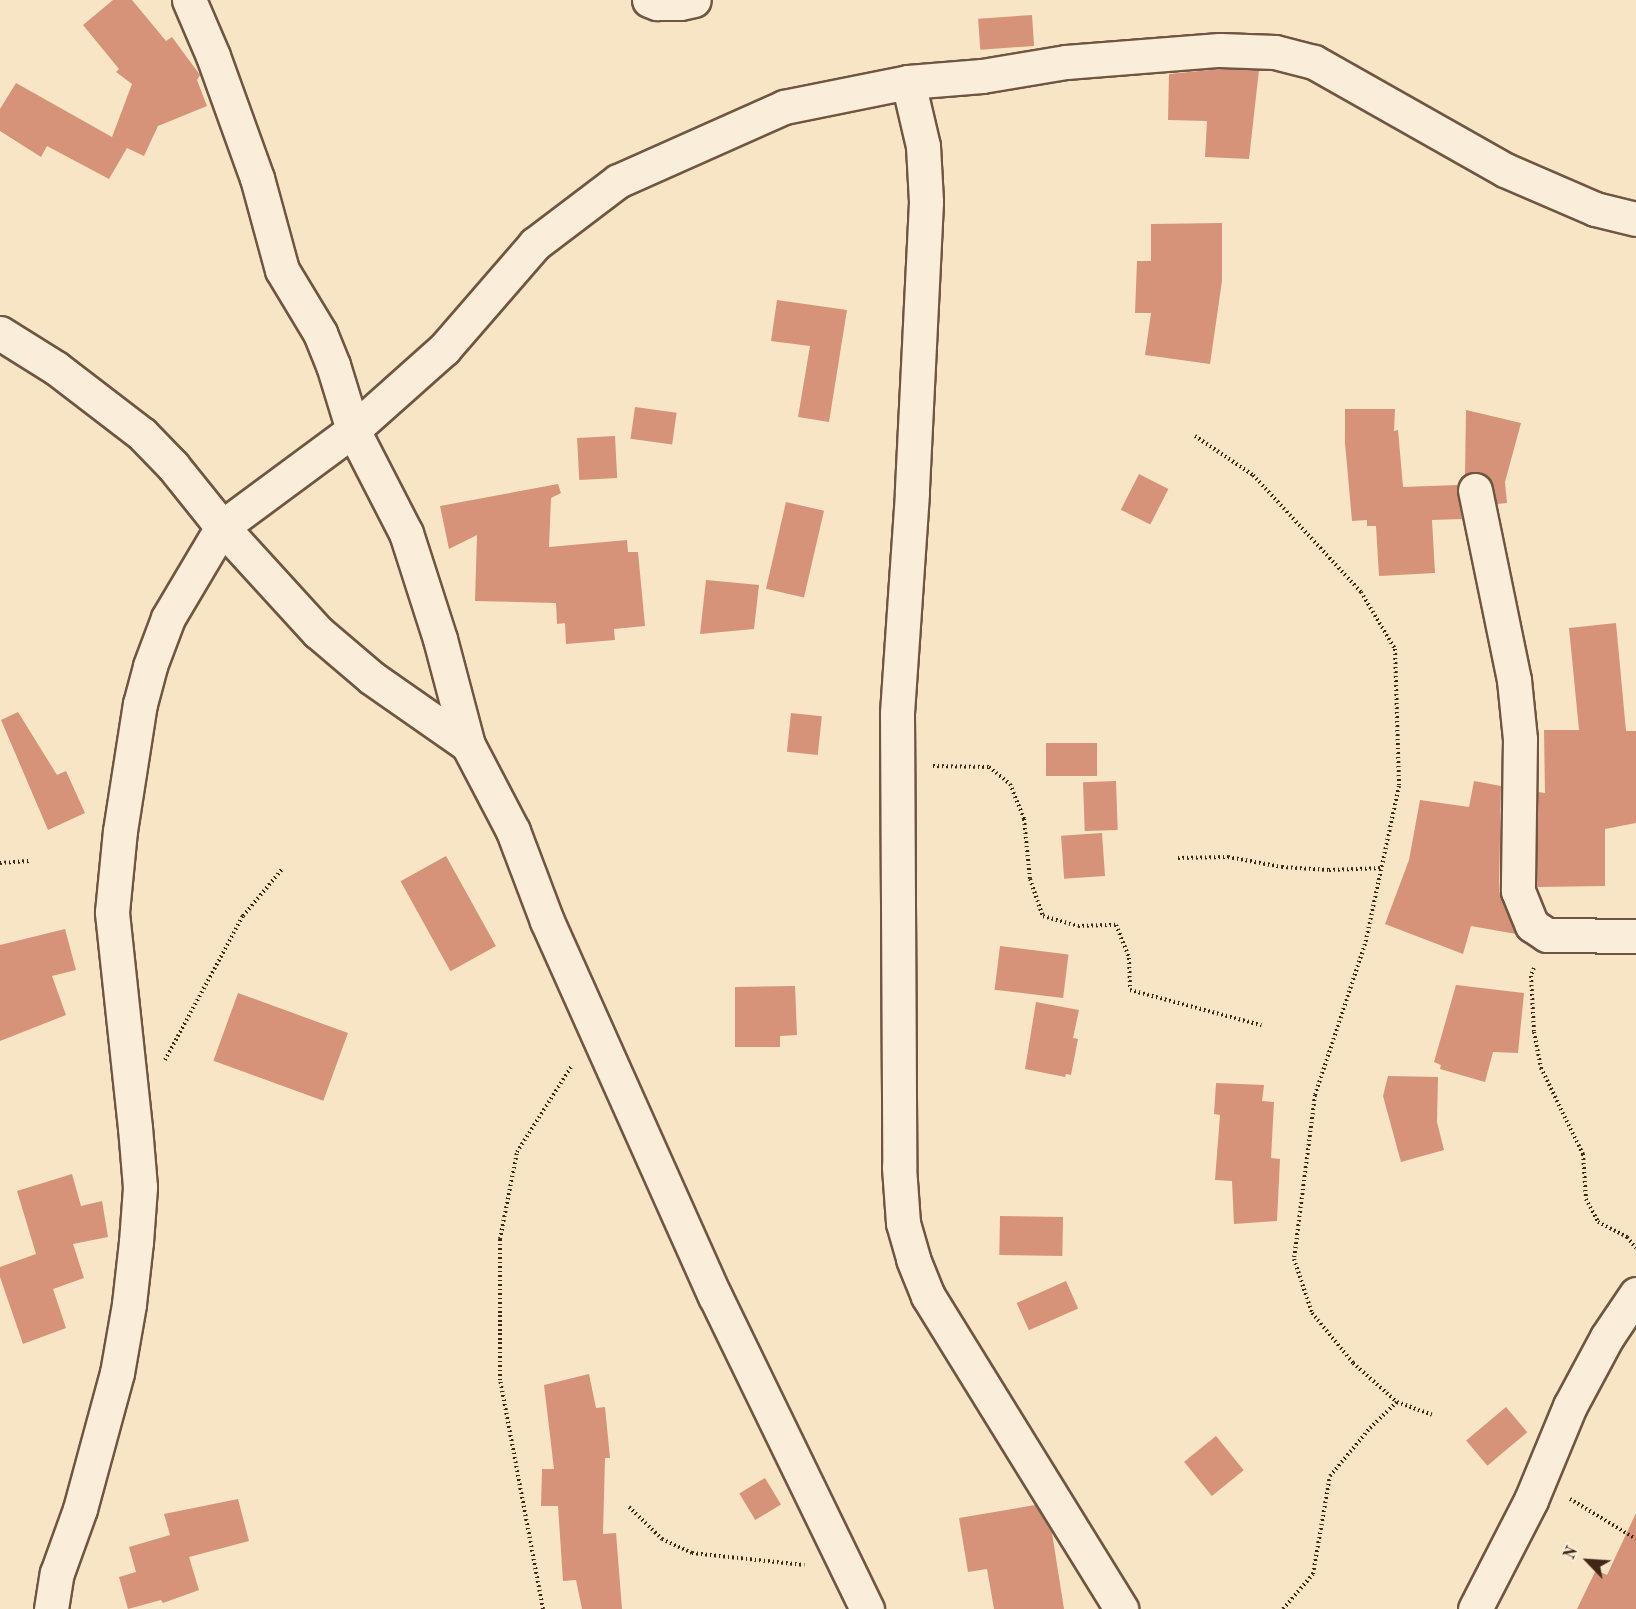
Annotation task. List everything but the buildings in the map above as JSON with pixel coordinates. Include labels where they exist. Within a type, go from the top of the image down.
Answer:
[{"type":"street","points":[[189,0],[213,56],[257,178],[282,270],[320,333],[333,364],[353,430],[406,533],[440,639],[468,744],[513,831],[546,921],[715,1296],[867,1609]]},
{"type":"street","points":[[649,0],[657,3],[680,3],[694,0]]},
{"type":"street","points":[[51,1609],[57,1573],[80,1509],[117,1372],[129,1304],[140,1187],[112,912],[120,831],[140,704],[150,666],[168,618],[222,527],[353,430],[444,349],[535,244],[618,181],[784,107],[908,82],[982,76],[1066,63],[1148,54],[1220,50],[1275,52],[1314,62],[1505,170],[1595,209],[1636,219]]},
{"type":"street","points":[[908,82],[923,146],[926,202],[912,493],[897,713],[899,768],[898,1155],[903,1223],[913,1259],[928,1296],[1121,1609]]},
{"type":"street","points":[[0,333],[56,368],[142,434],[174,466],[222,527],[318,632],[372,678],[468,744]]},
{"type":"street","points":[[1475,490],[1514,680],[1520,739],[1518,891],[1532,925],[1547,935],[1636,936]]},
{"type":"street","points":[[1475,1609],[1539,1481],[1570,1406],[1607,1337],[1636,1294]]},
{"type":"path","points":[[1195,436],[1253,475],[1361,592],[1395,649],[1399,786],[1383,868],[1352,988],[1315,1095],[1294,1259],[1312,1313],[1353,1363],[1397,1402],[1432,1415]]},
{"type":"path","points":[[899,768],[953,765],[989,767],[1010,784],[1024,819],[1030,879],[1044,916],[1078,926],[1116,925],[1129,958],[1130,990],[1261,1025]]},
{"type":"path","points":[[1178,858],[1228,857],[1282,867],[1329,870],[1383,868]]},
{"type":"path","points":[[0,863],[29,861]]},
{"type":"path","points":[[130,1078],[165,1060],[243,916],[283,868]]},
{"type":"path","points":[[1547,935],[1531,976],[1534,1032],[1541,1068],[1583,1154],[1586,1199],[1598,1222],[1627,1237],[1636,1248]]},
{"type":"path","points":[[543,1609],[500,1380],[500,1239],[517,1152],[596,1030]]},
{"type":"path","points":[[1283,1609],[1313,1574],[1330,1476],[1370,1428],[1397,1402]]},
{"type":"path","points":[[1539,1481],[1636,1539]]},
{"type":"path","points":[[629,1507],[662,1539],[692,1552],[847,1568]]}]
